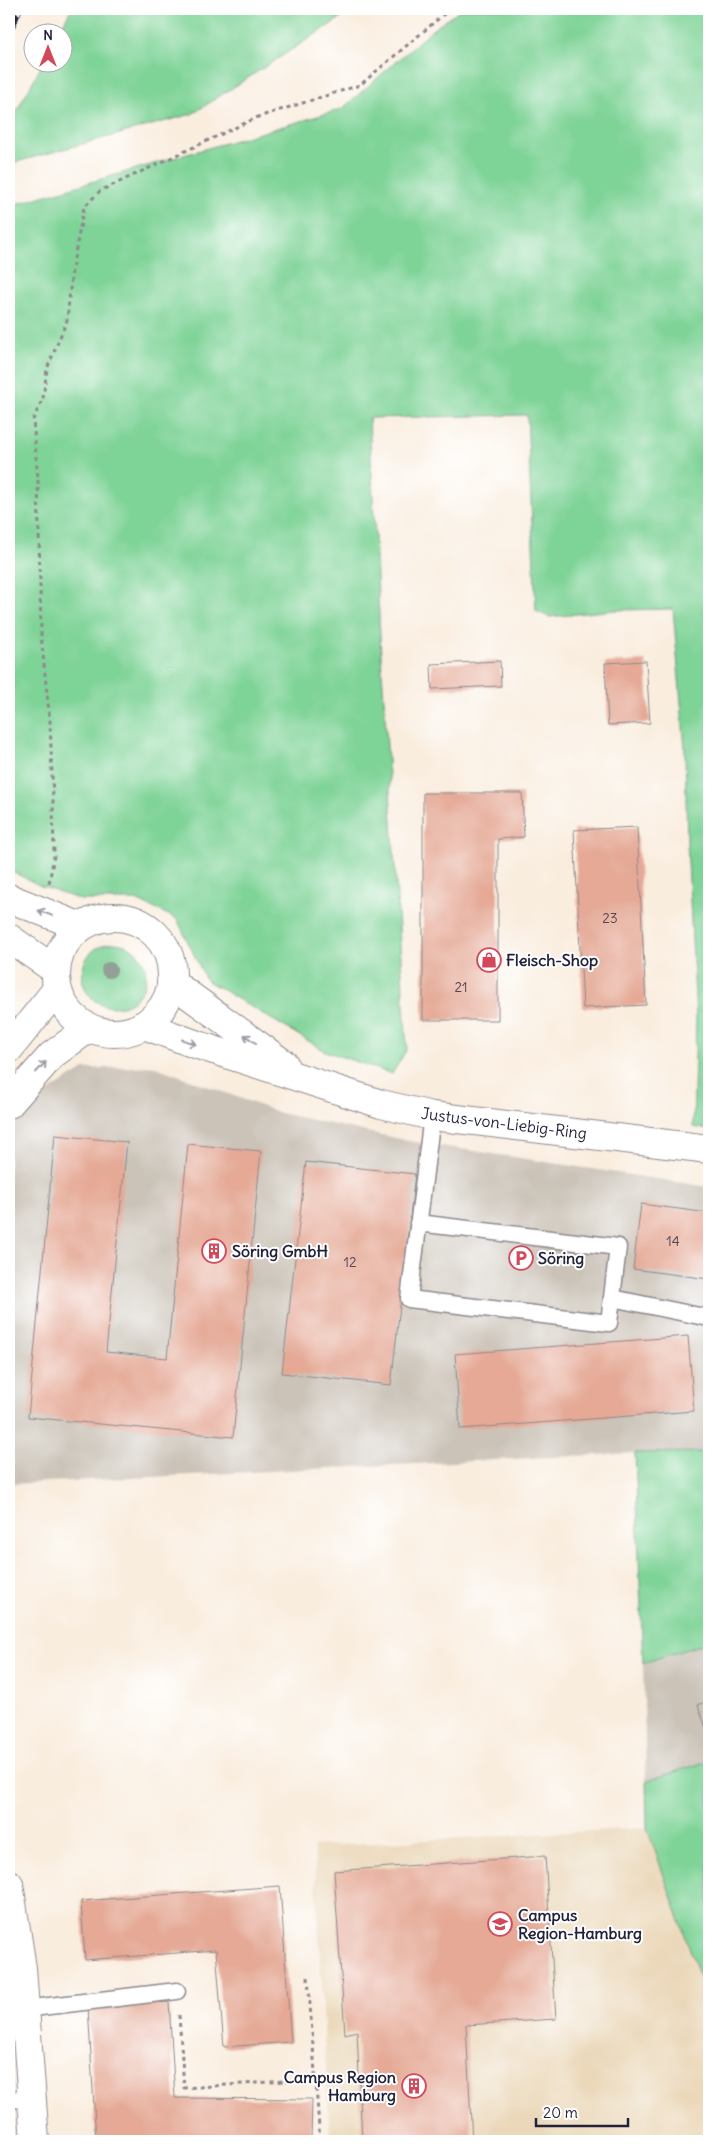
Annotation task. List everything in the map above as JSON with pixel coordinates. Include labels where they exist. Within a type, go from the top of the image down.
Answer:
[{"type":"street","points":[[9,898],[81,927]]},
{"type":"street","points":[[108,916],[128,917],[146,926],[160,939],[170,957],[172,982],[168,996],[158,1013],[144,1025],[126,1032],[107,1033],[89,1028],[74,1018],[62,1003],[56,980],[61,948],[72,933],[81,927],[88,921],[108,916]]},
{"type":"street","points":[[9,938],[56,980]]},
{"type":"street","points":[[9,1049],[56,980]]},
{"type":"street","name":"Justus-von-Liebig-Ring","points":[[172,982],[304,1077]]},
{"type":"street","name":"Justus-von-Liebig-Ring","points":[[144,1025],[192,1043],[304,1077],[381,1104],[432,1116],[709,1149]]},
{"type":"street","points":[[9,1104],[52,1055],[89,1028]]},
{"type":"street","points":[[9,1884],[13,1934],[24,2009],[20,2100],[34,2141]]},
{"type":"lane","points":[[418,1223],[618,1247],[609,1323],[409,1299],[418,1223],[432,1116]]},
{"type":"lane","points":[[612,1298],[709,1318]]},
{"type":"lane","points":[[24,2009],[177,1991]]},
{"type":"path","points":[[47,892],[54,856],[53,789],[50,722],[41,635],[38,479],[33,420],[43,398],[47,369],[67,320],[72,269],[84,207],[100,191],[258,117],[360,85],[450,9]]},
{"type":"path","points":[[308,1977],[320,2141]]},
{"type":"path","points":[[177,1991],[184,2088],[315,2079]]},
{"type":"shaded area","points":[[153,1066],[280,1113],[409,1141],[709,1187],[709,1452],[635,1453],[9,1484],[9,1133],[35,1100],[84,1069]]},
{"type":"shaded area","points":[[709,1642],[709,1761],[646,1781],[643,1663]]},
{"type":"shaded area","name":"Campus Region-Hamburg","points":[[647,1828],[709,2003],[709,2141],[330,2141],[314,1846]]},
{"type":"green space","points":[[71,9],[360,9],[347,14],[192,114],[9,164],[9,125],[38,72],[72,72],[72,22],[64,22]]},
{"type":"green space","points":[[461,9],[709,9],[709,1130],[693,1127],[696,1018],[687,842],[685,749],[673,609],[613,610],[549,617],[536,611],[527,415],[369,418],[381,655],[407,1049],[392,1074],[325,1051],[206,980],[177,919],[136,900],[81,900],[41,886],[9,870],[9,206],[342,109],[432,30]]},
{"type":"green space","points":[[114,943],[132,949],[140,957],[146,975],[140,993],[132,1001],[114,1007],[96,1001],[88,993],[82,975],[88,957],[96,949]]},
{"type":"green space","points":[[709,1452],[709,1642],[643,1663],[635,1453]]},
{"type":"green space","points":[[709,1761],[709,2003],[647,1828],[646,1781]]},
{"type":"building","points":[[500,661],[501,686],[432,689],[431,664]]},
{"type":"building","points":[[646,661],[650,723],[608,725],[605,663]]},
{"type":"building","points":[[423,793],[522,793],[524,837],[498,839],[498,1020],[423,1020]]},
{"type":"building","points":[[637,827],[646,1005],[583,1008],[574,830]]},
{"type":"building","name":"Söring GmbH","points":[[55,1135],[127,1142],[106,1352],[167,1358],[188,1144],[261,1151],[233,1437],[28,1417]]},
{"type":"building","name":"Söring GmbH","points":[[306,1162],[415,1174],[391,1385],[282,1373]]},
{"type":"building","points":[[641,1204],[709,1213],[709,1279],[633,1269]]},
{"type":"building","points":[[688,1336],[694,1411],[460,1429],[455,1354]]},
{"type":"building","points":[[709,1701],[709,1737],[698,1705]]},
{"type":"building","points":[[545,1856],[556,2019],[466,2025],[472,2141],[362,2141],[357,2031],[345,2034],[334,1871]]},
{"type":"building","points":[[280,1886],[291,2042],[224,2047],[216,1950],[85,1960],[81,1901]]},
{"type":"building","points":[[169,2002],[175,2098],[312,2099],[311,2141],[96,2141],[88,2006]]},
{"type":"railway","points":[[9,34],[20,9]]},
{"type":"place","name":"Fleisch-Shop","points":[[489,960]]},
{"type":"place","name":"Söring GmbH","points":[[214,1251]]},
{"type":"place","name":"Söring","points":[[521,1258]]},
{"type":"place","name":"Campus Region-Hamburg","points":[[500,1924]]},
{"type":"place","name":"Campus Region Hamburg","points":[[414,2086]]}]
